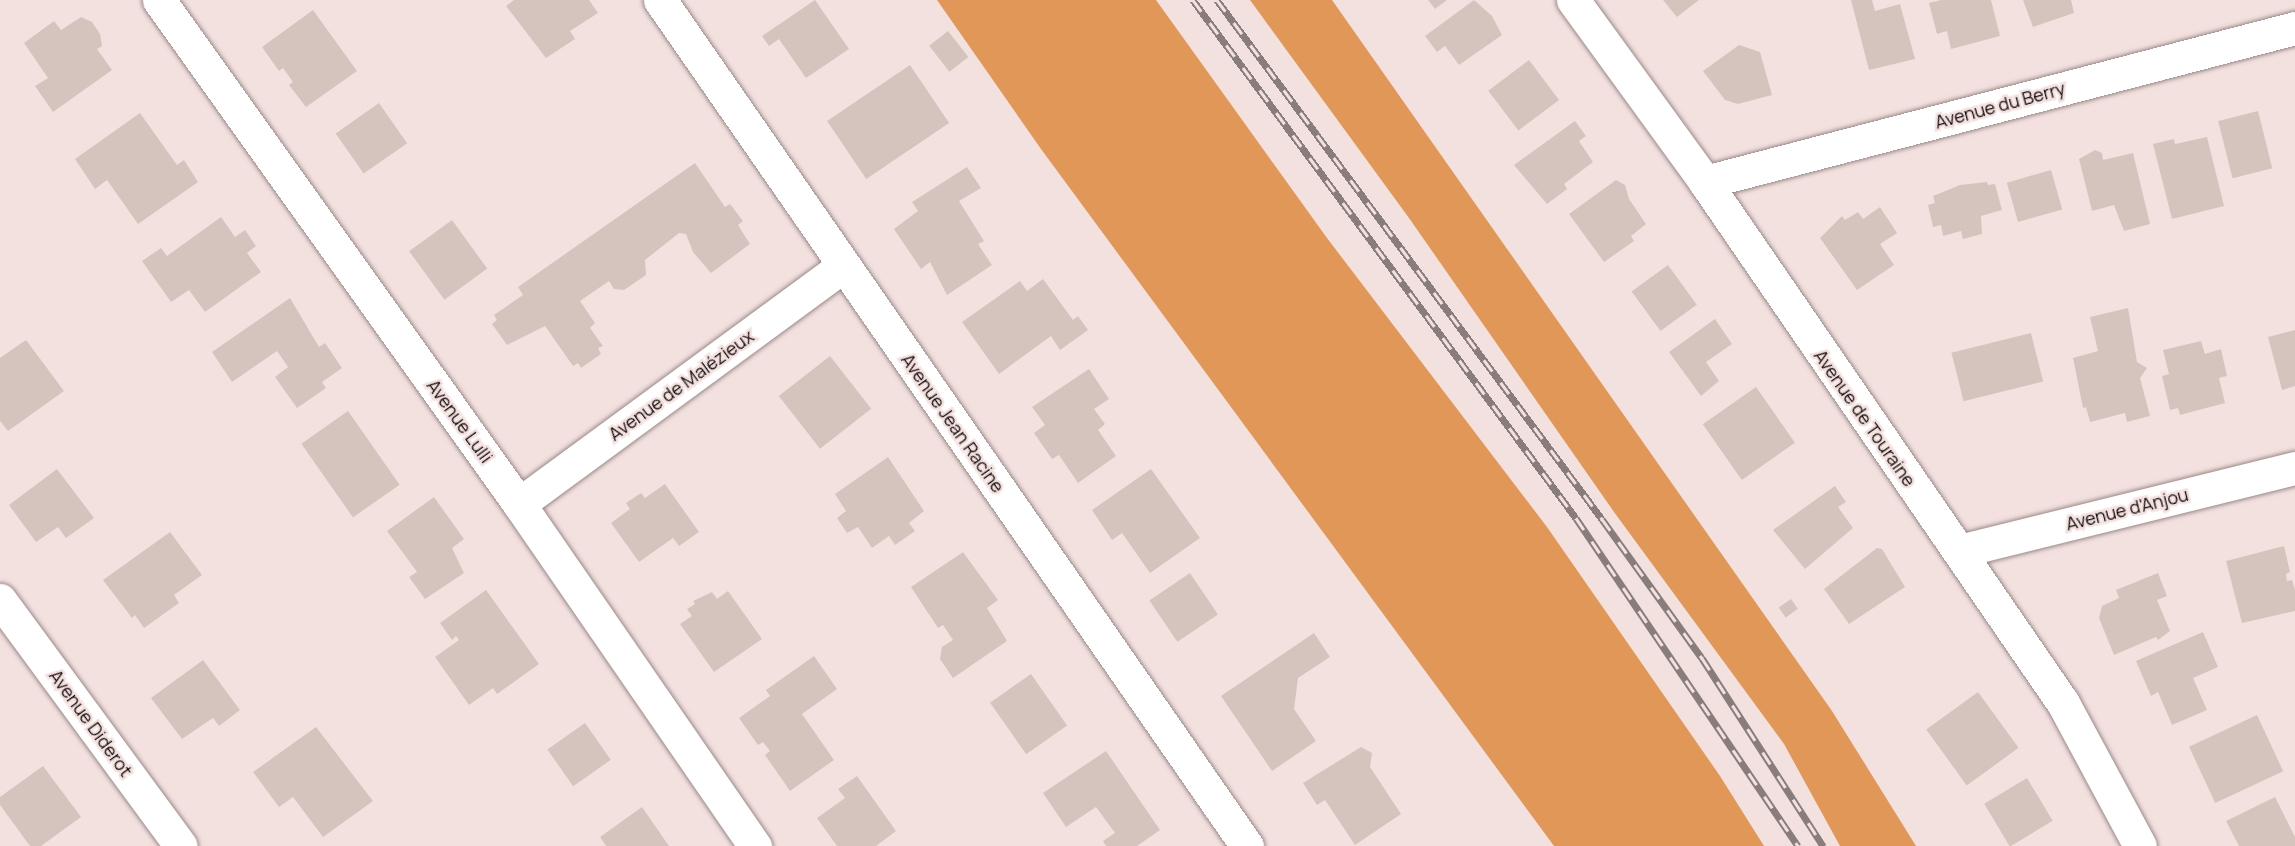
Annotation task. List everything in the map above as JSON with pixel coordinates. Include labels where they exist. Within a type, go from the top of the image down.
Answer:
[{"type":"street","name":"Avenue Lulli","points":[[159,0],[519,504],[755,846]]},
{"type":"street","name":"Avenue Jean Racine","points":[[660,0],[1247,846]]},
{"type":"street","name":"Avenue de Touraine","points":[[1573,0],[1705,182],[1813,344],[2063,703],[2140,846]]},
{"type":"street","name":"Avenue du Berry","points":[[1705,182],[2295,28]]},
{"type":"street","name":"Avenue de Malézieux","points":[[519,504],[843,266]]},
{"type":"street","name":"Avenue d'Anjou","points":[[1959,551],[2295,468]]},
{"type":"street","name":"Avenue Diderot","points":[[0,600],[181,846]]},
{"type":"shaded area","points":[[937,0],[1156,0],[1327,238],[1547,527],[1720,776],[1764,846],[1554,846],[1041,149]]},
{"type":"shaded area","points":[[1250,0],[1332,0],[1832,711],[1916,846],[1840,846],[1784,744],[1614,512],[1409,218]]},
{"type":"building","points":[[514,0],[589,0],[598,13],[570,31],[575,39],[546,58],[506,6]]},
{"type":"building","points":[[815,0],[849,49],[806,78],[779,39],[769,46],[762,36]]},
{"type":"building","points":[[1428,0],[1447,0],[1435,9]]},
{"type":"building","points":[[1474,0],[1492,16],[1502,35],[1459,65],[1445,46],[1437,52],[1425,36]]},
{"type":"building","points":[[1663,0],[1699,0],[1677,17]]},
{"type":"building","points":[[1851,0],[1872,0],[1875,11],[1900,4],[1915,59],[1869,70]]},
{"type":"building","points":[[1941,0],[1991,0],[2000,36],[1951,49],[1947,31],[1937,34],[1929,3]]},
{"type":"building","points":[[2023,0],[2071,0],[2074,13],[2033,27]]},
{"type":"building","points":[[313,10],[357,71],[306,107],[289,85],[293,82],[283,68],[279,71],[262,47]]},
{"type":"building","points":[[81,17],[92,22],[100,34],[102,46],[97,49],[112,70],[53,112],[35,86],[48,78],[24,43],[54,21],[61,30]]},
{"type":"building","points":[[948,31],[968,57],[949,72],[929,46]]},
{"type":"building","points":[[1739,45],[1760,52],[1772,95],[1738,104],[1725,100],[1703,71]]},
{"type":"building","points":[[1529,60],[1559,100],[1518,131],[1488,91]]},
{"type":"building","points":[[910,65],[949,123],[866,179],[827,121]]},
{"type":"building","points":[[379,103],[407,143],[364,174],[336,133]]},
{"type":"building","points":[[2258,111],[2272,168],[2232,178],[2218,121]]},
{"type":"building","points":[[140,113],[177,165],[184,160],[198,182],[138,224],[107,180],[95,189],[75,159]]},
{"type":"building","points":[[1575,121],[1586,136],[1579,141],[1593,162],[1564,184],[1567,189],[1547,204],[1514,165]]},
{"type":"building","points":[[2207,137],[2224,206],[2172,219],[2153,144],[2174,139],[2175,144]]},
{"type":"building","points":[[2095,150],[2102,153],[2103,160],[2133,153],[2150,224],[2124,231],[2114,205],[2092,211],[2079,159]]},
{"type":"building","points":[[695,163],[725,207],[730,204],[743,221],[738,225],[750,244],[711,273],[693,252],[686,234],[679,233],[645,260],[646,275],[624,290],[614,289],[609,281],[580,301],[595,323],[590,328],[603,346],[598,348],[601,354],[581,368],[578,363],[573,366],[545,326],[507,345],[492,324],[497,320],[494,315],[523,295],[518,287]]},
{"type":"building","points":[[967,167],[981,188],[959,201],[984,241],[978,244],[992,265],[947,295],[930,262],[921,269],[894,229],[918,211],[912,202]]},
{"type":"building","points":[[2051,170],[2062,209],[2018,222],[2007,183]]},
{"type":"building","points":[[1616,180],[1625,185],[1629,199],[1646,224],[1631,236],[1634,241],[1604,262],[1569,214]]},
{"type":"building","points":[[1987,182],[1988,185],[1995,184],[2002,210],[1981,216],[1982,234],[1963,239],[1961,231],[1943,236],[1941,225],[1933,227],[1928,205],[1935,203],[1933,196],[1960,185]]},
{"type":"building","points":[[1880,207],[1897,233],[1880,244],[1894,265],[1857,290],[1820,238],[1842,216],[1845,220],[1858,212],[1863,219]]},
{"type":"building","points":[[221,217],[235,237],[245,230],[256,246],[247,253],[261,272],[205,312],[189,290],[171,302],[142,261],[161,248],[167,256]]},
{"type":"building","points":[[452,220],[487,269],[444,300],[409,251]]},
{"type":"building","points":[[1668,265],[1697,305],[1660,331],[1632,291]]},
{"type":"building","points":[[1043,279],[1073,320],[1078,316],[1088,330],[1060,350],[1051,336],[999,374],[962,322],[1020,281],[1027,291]]},
{"type":"building","points":[[290,298],[319,347],[325,343],[342,368],[322,382],[326,388],[297,408],[275,377],[288,367],[277,351],[232,382],[212,352]]},
{"type":"building","points":[[2128,308],[2137,362],[2147,368],[2140,378],[2150,416],[2127,422],[2125,413],[2090,422],[2086,407],[2083,408],[2073,358],[2098,351],[2090,317]]},
{"type":"building","points":[[1715,319],[1732,344],[1706,362],[1719,381],[1701,396],[1669,352]]},
{"type":"building","points":[[2295,330],[2295,386],[2282,390],[2268,337]]},
{"type":"building","points":[[2031,333],[2043,382],[1964,401],[1951,353]]},
{"type":"building","points":[[26,340],[64,391],[8,431],[0,421],[0,358]]},
{"type":"building","points":[[2201,341],[2205,354],[2221,349],[2227,376],[2219,378],[2225,403],[2180,415],[2178,408],[2170,410],[2162,376],[2169,374],[2163,350]]},
{"type":"building","points":[[830,356],[871,409],[820,449],[779,396]]},
{"type":"building","points":[[1089,369],[1109,399],[1094,409],[1105,424],[1098,430],[1116,456],[1078,483],[1059,455],[1052,459],[1034,433],[1045,425],[1032,407]]},
{"type":"building","points":[[1756,387],[1795,443],[1742,480],[1703,424]]},
{"type":"building","points":[[348,411],[400,485],[353,517],[301,444]]},
{"type":"building","points":[[888,457],[924,511],[909,523],[915,531],[895,545],[889,536],[872,548],[858,527],[847,533],[837,518],[846,511],[835,494]]},
{"type":"building","points":[[57,469],[94,518],[66,538],[58,527],[36,542],[9,505]]},
{"type":"building","points":[[1151,469],[1200,538],[1150,573],[1122,533],[1112,540],[1092,510]]},
{"type":"building","points":[[665,484],[699,532],[679,546],[673,538],[639,562],[611,523],[630,509],[626,503],[641,493],[645,498]]},
{"type":"building","points":[[1835,486],[1846,502],[1838,507],[1853,528],[1805,569],[1773,530]]},
{"type":"building","points":[[434,497],[464,539],[452,548],[464,573],[425,599],[409,577],[417,572],[387,531]]},
{"type":"building","points":[[170,532],[202,575],[174,595],[179,603],[144,628],[135,615],[132,618],[103,580]]},
{"type":"building","points":[[2284,546],[2290,572],[2286,574],[2287,581],[2292,580],[2295,590],[2295,611],[2242,623],[2226,561]]},
{"type":"building","points":[[1877,548],[1882,549],[1905,587],[1849,624],[1824,589]]},
{"type":"building","points":[[963,552],[998,600],[987,608],[1007,641],[953,678],[940,659],[942,647],[953,640],[943,625],[938,628],[911,587]]},
{"type":"building","points":[[1190,573],[1218,614],[1177,642],[1149,600]]},
{"type":"building","points":[[2158,573],[2167,596],[2157,600],[2170,631],[2158,640],[2156,637],[2114,655],[2099,618],[2102,606],[2119,598],[2116,590]]},
{"type":"building","points":[[486,590],[539,664],[497,694],[493,688],[469,705],[435,657],[459,640],[456,636],[452,640],[440,623]]},
{"type":"building","points":[[728,591],[762,639],[714,672],[680,624],[692,616],[687,609],[695,604],[693,601],[712,592],[717,599]]},
{"type":"building","points":[[1791,599],[1798,609],[1786,617],[1779,608]]},
{"type":"building","points":[[2203,632],[2218,667],[2193,678],[2207,710],[2172,725],[2158,692],[2151,696],[2136,661]]},
{"type":"building","points":[[1314,633],[1330,657],[1298,678],[1294,709],[1316,741],[1272,771],[1221,696]]},
{"type":"building","points":[[814,656],[837,689],[802,714],[834,760],[790,791],[765,755],[770,751],[763,742],[758,745],[739,718],[770,696],[766,690]]},
{"type":"building","points":[[203,660],[240,710],[219,726],[213,718],[182,739],[151,698]]},
{"type":"building","points":[[1031,674],[1067,726],[1026,754],[990,703]]},
{"type":"building","points":[[1978,692],[2019,748],[1967,785],[1926,730]]},
{"type":"building","points":[[2257,715],[2283,771],[2215,803],[2189,747]]},
{"type":"building","points":[[585,723],[611,760],[573,786],[547,749]]},
{"type":"building","points":[[316,727],[373,801],[323,837],[293,797],[279,807],[253,772]]},
{"type":"building","points":[[1361,747],[1372,753],[1370,767],[1401,814],[1355,845],[1325,800],[1317,805],[1303,783]]},
{"type":"building","points":[[1106,751],[1160,830],[1137,846],[1106,846],[1103,841],[1115,833],[1096,807],[1066,827],[1043,793]]},
{"type":"building","points":[[43,766],[81,817],[41,846],[30,846],[0,805],[0,797]]},
{"type":"building","points":[[857,776],[896,831],[876,846],[837,846],[817,818],[845,798],[838,789]]},
{"type":"building","points":[[2027,778],[2053,821],[2010,846],[1984,804]]},
{"type":"building","points":[[2275,797],[2295,837],[2295,846],[2239,846],[2226,821]]},
{"type":"building","points":[[642,807],[669,846],[606,846],[600,837]]},
{"type":"railway","points":[[1193,0],[1576,518],[1798,846]]},
{"type":"railway","points":[[1217,0],[1602,519],[1702,658],[1823,846]]}]
